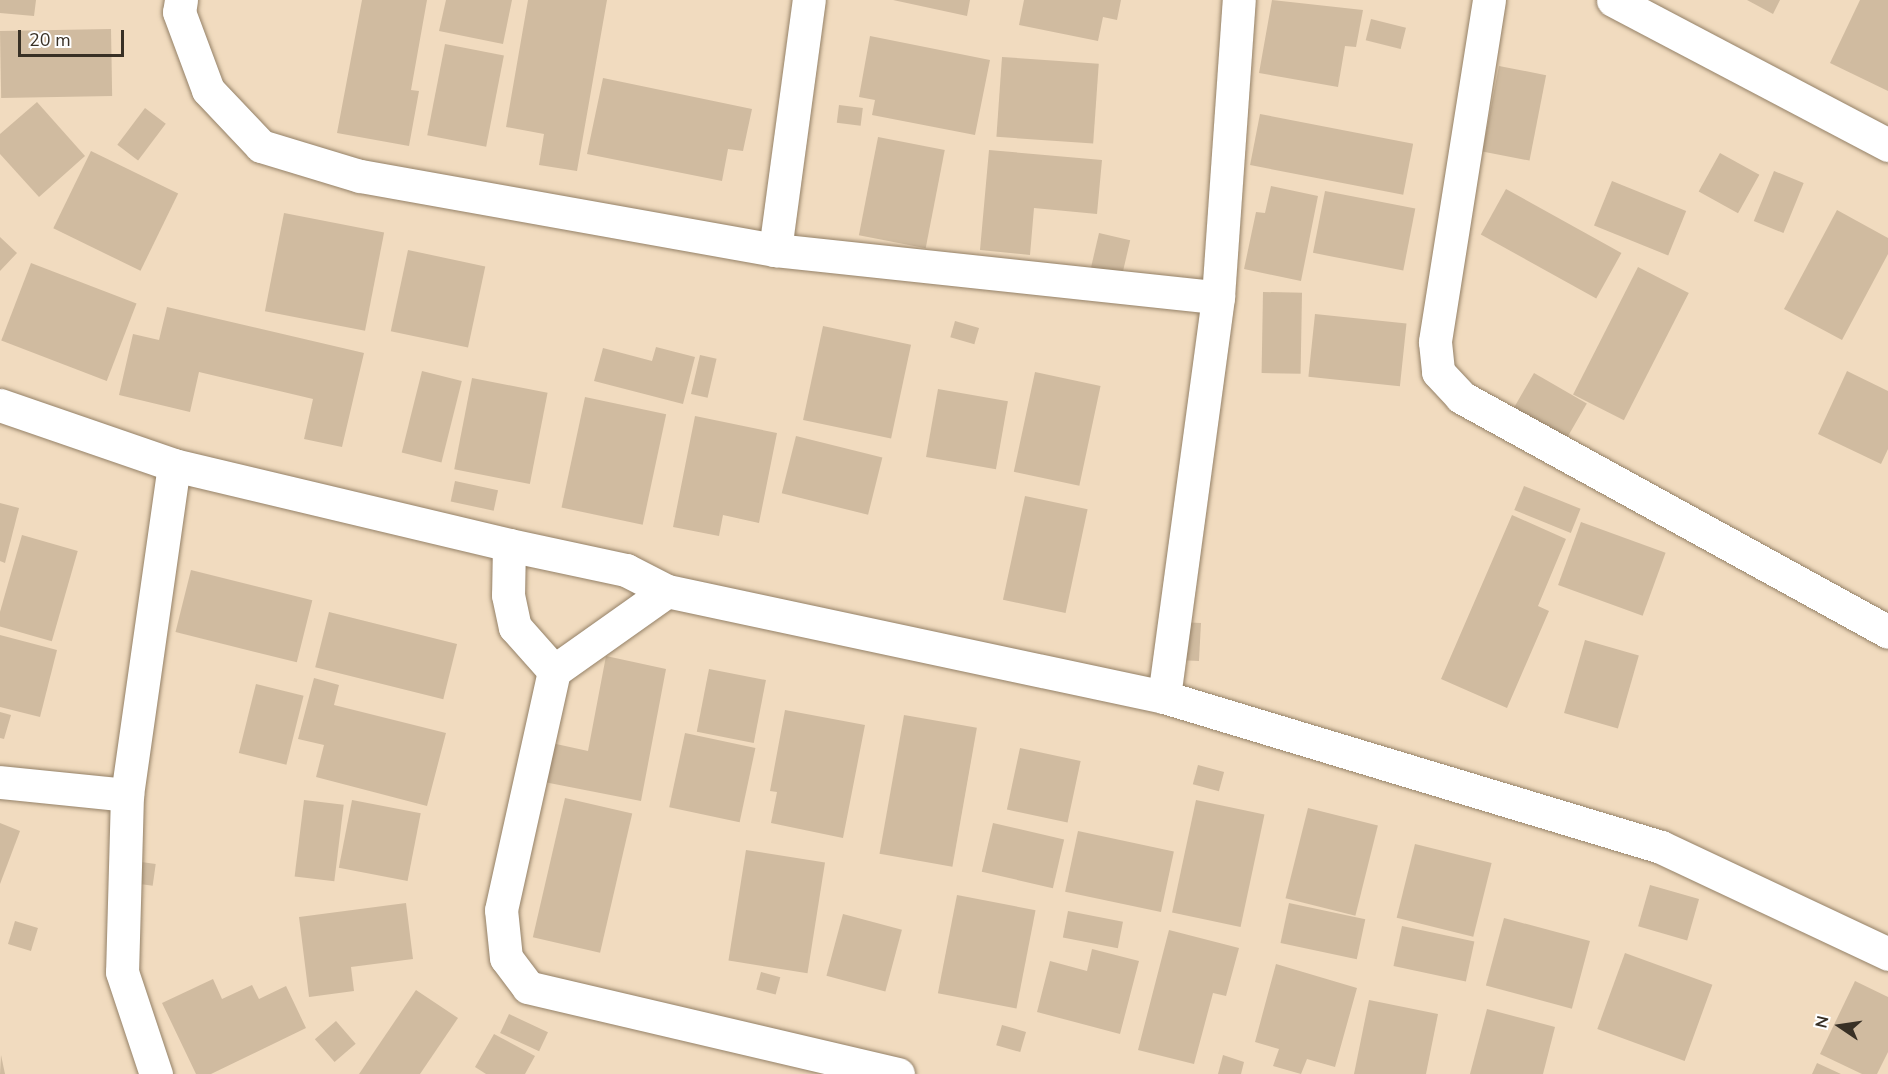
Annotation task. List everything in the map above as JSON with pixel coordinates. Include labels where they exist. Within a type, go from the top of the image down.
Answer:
[{"type":"street","points":[[182,0],[179,12],[208,90],[261,146],[360,176],[775,250],[1218,297]]},
{"type":"street","points":[[775,250],[809,0]]},
{"type":"street","points":[[1164,697],[1218,297],[1239,0]]},
{"type":"street","points":[[1489,0],[1435,342],[1438,372],[1461,397],[1888,632]]},
{"type":"street","points":[[1613,0],[1888,145]]},
{"type":"street","points":[[0,405],[174,465],[509,545],[626,570],[667,591],[1164,697],[1661,847],[1888,954]]},
{"type":"street","points":[[156,1074],[122,972],[127,795],[174,465]]},
{"type":"street","points":[[509,545],[508,595],[516,627],[554,671]]},
{"type":"street","points":[[667,591],[554,671],[501,910],[506,958],[528,987],[891,1073]]},
{"type":"street","points":[[0,782],[127,795]]},
{"type":"building","points":[[0,0],[36,0],[34,16],[0,13]]},
{"type":"building","points":[[362,0],[427,0],[411,90],[419,91],[409,146],[337,133]]},
{"type":"building","points":[[446,0],[512,0],[503,44],[439,31]]},
{"type":"building","points":[[528,0],[607,0],[577,171],[539,165],[544,134],[506,127]]},
{"type":"building","points":[[893,0],[970,0],[967,16]]},
{"type":"building","points":[[1024,0],[1121,0],[1117,20],[1103,17],[1098,41],[1019,25]]},
{"type":"building","points":[[1272,0],[1363,10],[1356,47],[1345,46],[1338,87],[1259,73]]},
{"type":"building","points":[[1747,0],[1780,0],[1773,14]]},
{"type":"building","points":[[1860,0],[1888,0],[1888,91],[1830,63]]},
{"type":"building","points":[[1371,19],[1406,28],[1401,49],[1366,40]]},
{"type":"building","points":[[111,29],[112,96],[1,98],[0,31]]},
{"type":"building","points":[[870,36],[990,60],[975,135],[872,115],[875,100],[859,97]]},
{"type":"building","points":[[445,44],[504,55],[486,147],[427,135]]},
{"type":"building","points":[[1002,57],[1099,64],[1093,144],[996,137]]},
{"type":"building","points":[[1499,66],[1546,75],[1530,161],[1482,151]]},
{"type":"building","points":[[603,78],[752,109],[743,151],[728,149],[722,181],[587,154]]},
{"type":"building","points":[[37,102],[85,156],[39,197],[0,154],[0,134]]},
{"type":"building","points":[[839,105],[863,108],[861,126],[837,123]]},
{"type":"building","points":[[145,108],[166,124],[138,160],[117,145]]},
{"type":"building","points":[[1260,114],[1413,144],[1403,195],[1250,165]]},
{"type":"building","points":[[878,137],[945,150],[926,248],[859,235]]},
{"type":"building","points":[[989,150],[1102,160],[1097,214],[1034,208],[1030,255],[980,250]]},
{"type":"building","points":[[91,151],[178,194],[140,271],[53,228]]},
{"type":"building","points":[[1720,153],[1759,175],[1738,213],[1699,191]]},
{"type":"building","points":[[1774,171],[1804,183],[1783,233],[1754,221]]},
{"type":"building","points":[[1612,181],[1686,211],[1668,255],[1594,226]]},
{"type":"building","points":[[1271,186],[1318,196],[1301,281],[1244,269],[1256,212],[1265,213]]},
{"type":"building","points":[[1506,189],[1621,253],[1596,298],[1481,234]]},
{"type":"building","points":[[1325,191],[1415,209],[1403,270],[1313,253]]},
{"type":"building","points":[[1837,210],[1888,238],[1888,254],[1842,340],[1784,309]]},
{"type":"building","points":[[284,213],[384,232],[365,331],[265,311]]},
{"type":"building","points":[[1099,233],[1130,240],[1122,275],[1091,268]]},
{"type":"building","points":[[0,237],[17,253],[0,271]]},
{"type":"building","points":[[408,250],[485,266],[468,348],[391,331]]},
{"type":"building","points":[[31,263],[136,303],[107,381],[1,340]]},
{"type":"building","points":[[1638,267],[1689,293],[1624,420],[1573,394]]},
{"type":"building","points":[[1263,292],[1302,293],[1301,374],[1262,373]]},
{"type":"building","points":[[167,307],[364,353],[342,447],[304,439],[313,399],[199,372],[190,412],[119,395],[133,334],[159,340]]},
{"type":"building","points":[[1315,314],[1406,324],[1400,386],[1308,377]]},
{"type":"building","points":[[955,321],[979,328],[974,344],[950,337]]},
{"type":"building","points":[[823,326],[911,345],[891,439],[803,420]]},
{"type":"building","points":[[656,347],[695,357],[683,404],[594,381],[603,348],[652,361]]},
{"type":"building","points":[[700,355],[717,359],[708,398],[691,394]]},
{"type":"building","points":[[422,371],[462,381],[441,462],[402,453]]},
{"type":"building","points":[[1847,371],[1888,391],[1888,449],[1881,464],[1818,434]]},
{"type":"building","points":[[1035,372],[1101,386],[1079,486],[1014,472]]},
{"type":"building","points":[[1534,373],[1587,404],[1563,444],[1510,414]]},
{"type":"building","points":[[472,378],[548,393],[530,484],[454,469]]},
{"type":"building","points":[[938,389],[1008,401],[996,469],[926,457]]},
{"type":"building","points":[[585,397],[666,414],[643,525],[562,508]]},
{"type":"building","points":[[695,416],[777,433],[759,523],[723,515],[719,536],[673,527]]},
{"type":"building","points":[[796,436],[882,458],[868,515],[782,493]]},
{"type":"building","points":[[455,481],[498,490],[494,511],[451,502]]},
{"type":"building","points":[[1524,486],[1581,509],[1571,533],[1514,510]]},
{"type":"building","points":[[1025,496],[1088,509],[1066,613],[1003,600]]},
{"type":"building","points":[[0,503],[19,508],[5,563],[0,561]]},
{"type":"building","points":[[1512,515],[1566,539],[1538,606],[1549,611],[1507,708],[1441,679]]},
{"type":"building","points":[[1581,522],[1666,553],[1643,616],[1558,585]]},
{"type":"building","points":[[22,535],[78,551],[52,641],[0,626],[0,612]]},
{"type":"building","points":[[191,570],[312,600],[297,662],[176,632]]},
{"type":"building","points":[[329,612],[457,644],[443,699],[315,667]]},
{"type":"building","points":[[1180,622],[1201,623],[1199,661],[1178,660]]},
{"type":"building","points":[[0,635],[57,650],[40,717],[0,707]]},
{"type":"building","points":[[1585,640],[1639,655],[1618,728],[1564,713]]},
{"type":"building","points":[[606,656],[666,669],[641,801],[539,781],[547,742],[588,751]]},
{"type":"building","points":[[709,669],[766,680],[754,743],[697,732]]},
{"type":"building","points":[[314,678],[339,685],[334,705],[446,733],[427,806],[316,777],[324,745],[298,739]]},
{"type":"building","points":[[256,684],[304,696],[286,765],[239,753]]},
{"type":"building","points":[[785,710],[865,725],[843,838],[771,823],[777,792],[770,791]]},
{"type":"building","points":[[0,712],[11,715],[4,739],[0,738]]},
{"type":"building","points":[[904,715],[977,728],[952,867],[880,854]]},
{"type":"building","points":[[685,733],[755,748],[740,822],[669,807]]},
{"type":"building","points":[[1020,748],[1081,761],[1068,823],[1007,810]]},
{"type":"building","points":[[1198,765],[1224,772],[1219,791],[1193,784]]},
{"type":"building","points":[[565,798],[632,814],[600,953],[533,937]]},
{"type":"building","points":[[304,800],[344,805],[334,881],[295,876]]},
{"type":"building","points":[[352,800],[421,813],[408,881],[339,868]]},
{"type":"building","points":[[1196,800],[1264,815],[1241,927],[1172,912]]},
{"type":"building","points":[[1308,808],[1378,825],[1355,916],[1286,898]]},
{"type":"building","points":[[0,823],[20,831],[0,884]]},
{"type":"building","points":[[993,823],[1064,839],[1053,888],[982,872]]},
{"type":"building","points":[[1078,831],[1174,851],[1161,912],[1065,892]]},
{"type":"building","points":[[1415,844],[1492,863],[1473,937],[1397,918]]},
{"type":"building","points":[[746,850],[825,863],[807,973],[728,961]]},
{"type":"building","points":[[127,860],[156,864],[153,886],[124,882]]},
{"type":"building","points":[[1650,885],[1699,899],[1687,940],[1638,926]]},
{"type":"building","points":[[957,895],[1036,910],[1016,1008],[938,993]]},
{"type":"building","points":[[406,903],[413,959],[351,967],[354,991],[309,997],[299,917]]},
{"type":"building","points":[[1289,903],[1365,919],[1357,959],[1280,943]]},
{"type":"building","points":[[1068,911],[1123,922],[1118,948],[1063,938]]},
{"type":"building","points":[[843,914],[902,930],[885,992],[826,976]]},
{"type":"building","points":[[1504,918],[1590,941],[1572,1009],[1486,986]]},
{"type":"building","points":[[15,921],[38,928],[31,951],[8,944]]},
{"type":"building","points":[[1402,926],[1474,941],[1466,981],[1393,966]]},
{"type":"building","points":[[1169,930],[1239,948],[1226,996],[1213,993],[1194,1064],[1138,1050]]},
{"type":"building","points":[[1092,949],[1139,961],[1120,1034],[1037,1012],[1050,961],[1087,971]]},
{"type":"building","points":[[1625,953],[1712,985],[1685,1061],[1597,1029]]},
{"type":"building","points":[[1276,964],[1357,988],[1335,1067],[1307,1059],[1301,1074],[1273,1066],[1279,1049],[1255,1042]]},
{"type":"building","points":[[761,972],[780,977],[776,995],[756,989]]},
{"type":"building","points":[[213,979],[222,999],[252,985],[259,999],[286,986],[306,1028],[211,1074],[196,1074],[162,1003]]},
{"type":"building","points":[[1855,981],[1888,997],[1888,1052],[1877,1074],[1862,1074],[1820,1054]]},
{"type":"building","points":[[416,990],[458,1018],[420,1074],[359,1074]]},
{"type":"building","points":[[1369,1000],[1438,1014],[1426,1074],[1354,1074]]},
{"type":"building","points":[[1487,1009],[1555,1027],[1543,1074],[1470,1074]]},
{"type":"building","points":[[509,1014],[548,1032],[539,1051],[500,1033]]},
{"type":"building","points":[[336,1021],[356,1044],[335,1062],[315,1039]]},
{"type":"building","points":[[1002,1025],[1026,1032],[1020,1052],[996,1045]]},
{"type":"building","points":[[494,1034],[535,1056],[525,1074],[486,1074],[475,1067]]},
{"type":"building","points":[[1,1055],[5,1074],[0,1074]]},
{"type":"building","points":[[1223,1055],[1244,1062],[1241,1074],[1218,1074]]},
{"type":"building","points":[[1817,1063],[1841,1074],[1812,1074]]}]
